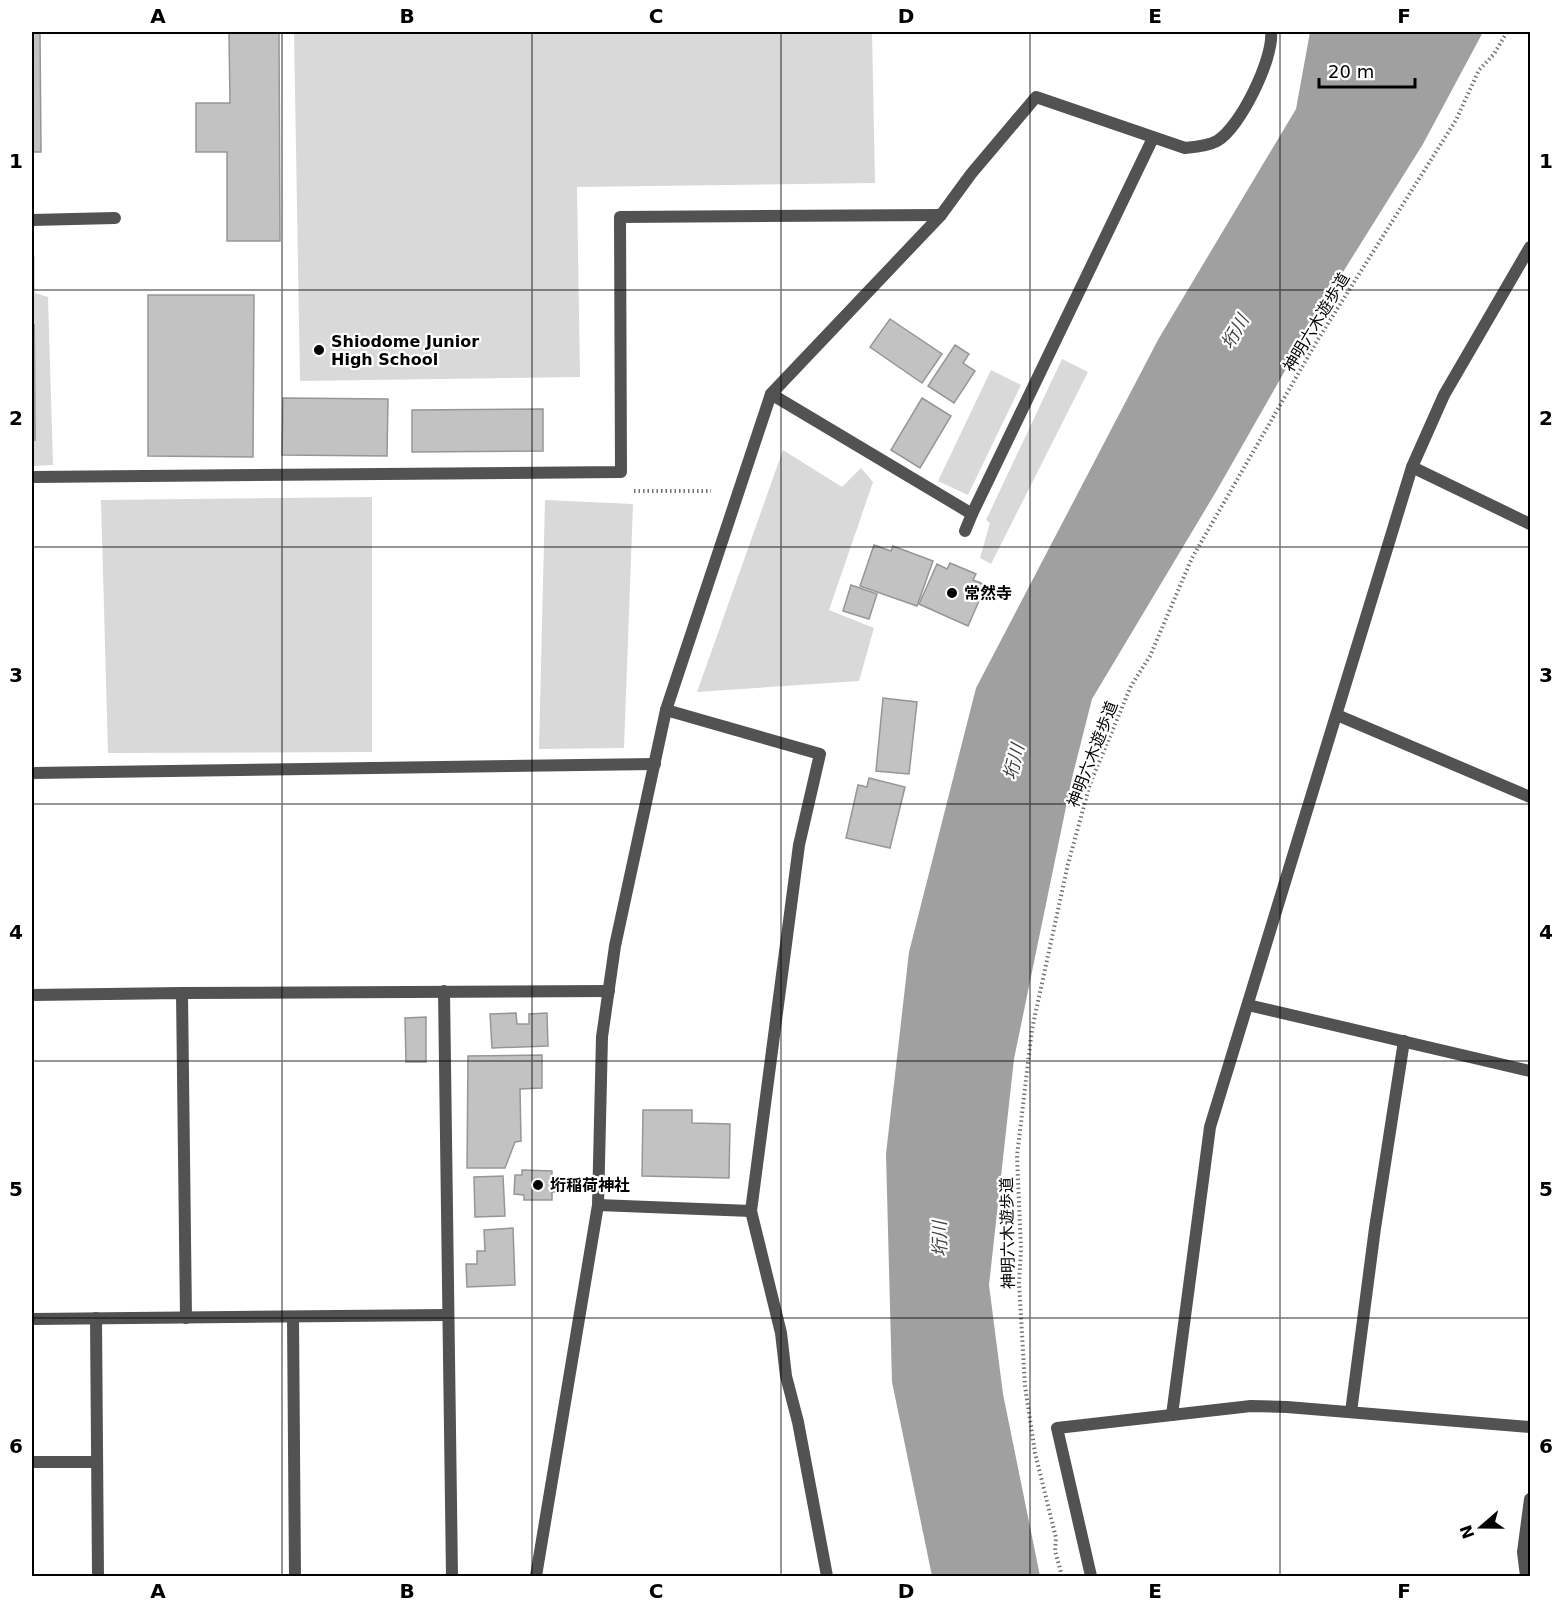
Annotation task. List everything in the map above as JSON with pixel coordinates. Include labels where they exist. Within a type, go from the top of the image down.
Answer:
[{"type":"street","points":[[537,1576],[598,1205],[602,1037],[615,946],[666,710],[771,394],[941,215],[971,174],[1035,97],[1185,148],[1200,146],[1218,141],[1243,113],[1265,67],[1271,32]]},
{"type":"street","points":[[964,531],[1153,138]]},
{"type":"street","points":[[32,477],[621,472],[620,217],[941,215]]},
{"type":"street","points":[[32,220],[115,218]]},
{"type":"street","points":[[1172,1415],[1210,1127],[1412,467],[1444,395],[1529,251]]},
{"type":"street","points":[[771,394],[972,514]]},
{"type":"street","points":[[1412,467],[1530,524]]},
{"type":"street","points":[[666,710],[820,754],[799,845],[751,1211],[781,1333],[786,1376],[798,1422],[827,1576]]},
{"type":"street","points":[[1337,716],[1530,797]]},
{"type":"street","points":[[32,773],[655,764]]},
{"type":"street","points":[[444,991],[452,1576]]},
{"type":"street","points":[[32,995],[609,991]]},
{"type":"street","points":[[182,993],[186,1318]]},
{"type":"street","points":[[1248,1005],[1530,1071]]},
{"type":"street","points":[[1352,1412],[1375,1228],[1404,1041]]},
{"type":"street","points":[[598,1205],[751,1211]]},
{"type":"street","points":[[32,1319],[448,1315]]},
{"type":"street","points":[[293,1317],[295,1576]]},
{"type":"street","points":[[96,1318],[98,1576]]},
{"type":"street","points":[[1090,1576],[1057,1428],[1251,1406],[1530,1427]]},
{"type":"street","points":[[32,1462],[97,1462]]},
{"type":"street","points":[[1526,1576],[1523,1552],[1530,1499]]},
{"type":"path","name":"神明六木遊歩道","points":[[1062,1576],[1055,1551],[1056,1538],[1035,1453],[1025,1386],[1019,1282],[1021,1250],[1017,1156],[1032,1029],[1068,864],[1090,784],[1131,686],[1150,656],[1192,558],[1317,342],[1456,120],[1479,70],[1494,54],[1507,32]]},
{"type":"path","points":[[621,472],[622,491],[711,491]]},
{"type":"shaded area","points":[[294,32],[872,32],[875,183],[577,187],[580,377],[300,381]]},
{"type":"shaded area","points":[[32,256],[35,256],[35,293],[48,297],[53,465],[32,466]]},
{"type":"shaded area","points":[[1062,359],[1088,372],[991,564],[980,558],[990,523],[986,520]]},
{"type":"shaded area","points":[[991,370],[1021,385],[968,495],[938,481]]},
{"type":"shaded area","points":[[783,450],[842,487],[861,468],[873,482],[829,610],[874,628],[859,681],[697,692]]},
{"type":"shaded area","points":[[372,497],[372,752],[108,753],[101,500]]},
{"type":"shaded area","points":[[545,500],[633,504],[624,748],[539,749]]},
{"type":"water","name":"垳川","points":[[1310,32],[1483,32],[1423,144],[1323,304],[1217,490],[1092,699],[1072,778],[1014,1059],[989,1285],[1003,1394],[1040,1576],[932,1576],[892,1382],[886,1154],[909,952],[976,688],[1159,338],[1296,109]]},
{"type":"water","points":[[32,324],[35,324],[36,441],[32,441]]},
{"type":"building","points":[[32,32],[40,32],[41,152],[32,152]]},
{"type":"building","points":[[229,32],[279,32],[280,241],[227,241],[227,152],[196,152],[196,103],[230,103]]},
{"type":"building","points":[[148,295],[254,295],[253,457],[148,456]]},
{"type":"building","points":[[890,319],[942,354],[922,383],[870,347]]},
{"type":"building","points":[[955,345],[969,354],[963,363],[975,371],[954,403],[928,386]]},
{"type":"building","points":[[283,398],[388,399],[387,456],[282,455]]},
{"type":"building","points":[[922,398],[951,416],[920,468],[891,450]]},
{"type":"building","points":[[543,409],[543,451],[412,452],[412,410]]},
{"type":"building","points":[[874,545],[891,551],[893,546],[933,561],[917,606],[860,586]]},
{"type":"building","points":[[950,563],[976,574],[973,580],[986,585],[968,626],[919,604],[937,564],[947,569]]},
{"type":"building","points":[[851,585],[877,594],[869,619],[843,611]]},
{"type":"building","points":[[883,698],[917,702],[909,774],[876,771]]},
{"type":"building","points":[[869,778],[905,787],[890,848],[846,838],[858,785],[867,787]]},
{"type":"building","points":[[516,1013],[517,1024],[529,1024],[529,1014],[547,1013],[548,1046],[492,1048],[490,1014]]},
{"type":"building","points":[[426,1017],[426,1062],[406,1062],[405,1018]]},
{"type":"building","points":[[542,1055],[542,1088],[520,1089],[521,1141],[515,1142],[505,1168],[467,1168],[468,1056]]},
{"type":"building","points":[[643,1110],[692,1110],[692,1123],[730,1124],[729,1178],[642,1176]]},
{"type":"building","points":[[522,1170],[552,1171],[552,1177],[560,1177],[559,1192],[552,1192],[552,1200],[524,1200],[524,1195],[514,1194],[515,1175],[522,1175]]},
{"type":"building","points":[[503,1176],[505,1216],[475,1217],[474,1177]]},
{"type":"building","points":[[513,1228],[515,1285],[467,1287],[466,1264],[477,1264],[477,1251],[485,1251],[484,1230]]},
{"type":"place","name":"Shiodome Junior High School","points":[[319,350]]},
{"type":"place","name":"常然寺","points":[[952,593]]},
{"type":"place","name":"垳稲荷神社","points":[[538,1185]]}]
